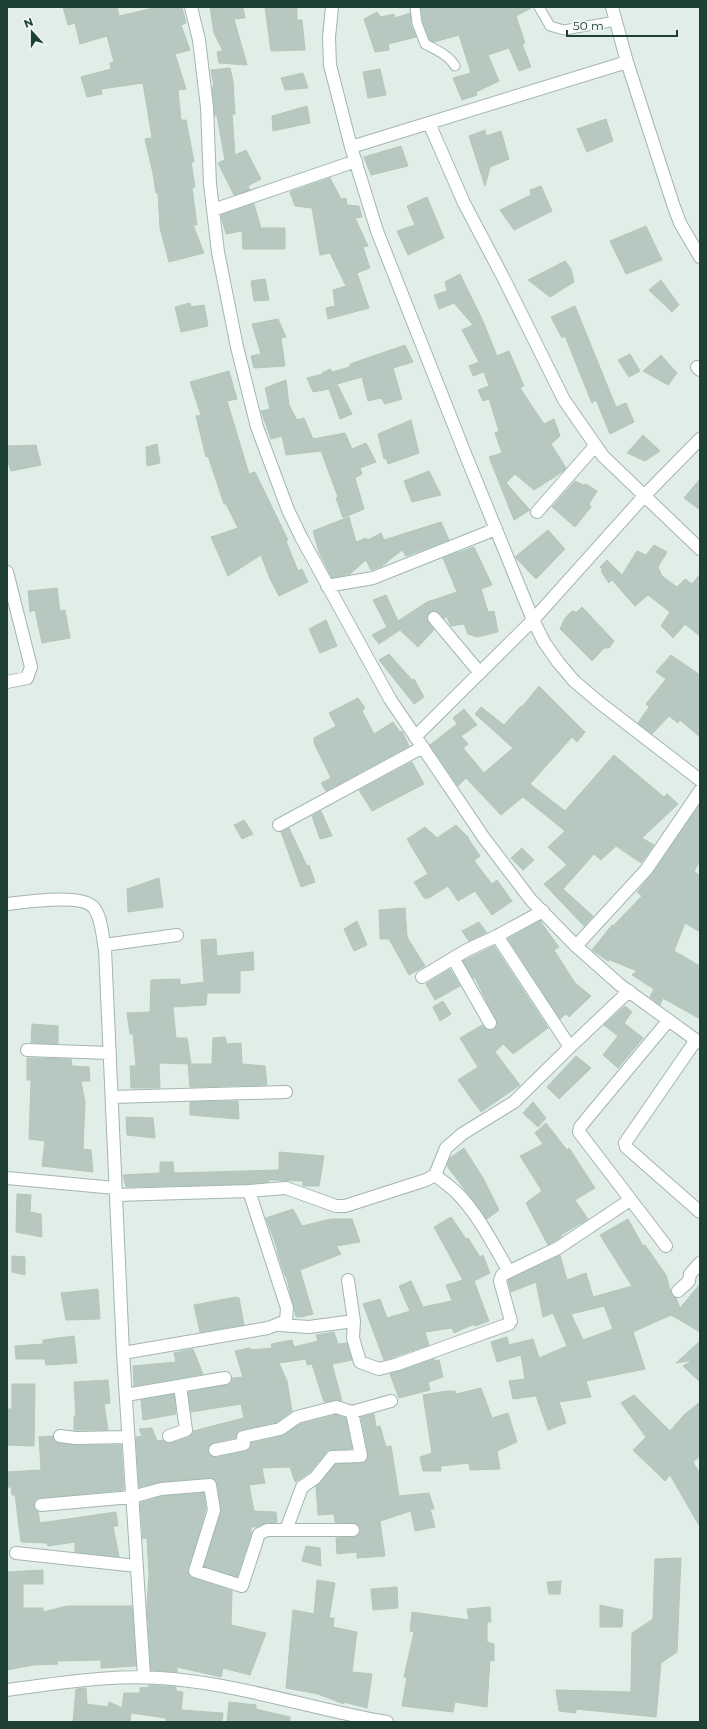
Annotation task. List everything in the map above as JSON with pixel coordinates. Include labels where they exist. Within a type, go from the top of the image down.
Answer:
[{"type":"street","points":[[191,7],[199,40],[207,107],[210,184],[218,252],[236,347],[258,427],[288,510],[327,586],[390,699],[484,838],[531,900],[576,946],[629,991],[698,1042],[625,1143],[626,1147],[700,1212]]},
{"type":"street","points":[[332,7],[329,37],[330,65],[351,147],[377,231],[533,620],[551,652],[574,681],[600,703],[700,780]]},
{"type":"street","points":[[612,7],[627,62],[680,223],[700,257]]},
{"type":"street","points":[[351,147],[627,62]]},
{"type":"street","points":[[429,123],[464,203],[504,279],[564,400],[603,456],[700,549]]},
{"type":"street","points":[[213,210],[356,161]]},
{"type":"street","points":[[415,737],[533,620],[645,495],[700,439]]},
{"type":"street","points":[[537,512],[596,446]]},
{"type":"street","points":[[327,586],[373,578],[496,529]]},
{"type":"street","points":[[7,572],[31,668],[27,678],[7,682]]},
{"type":"street","points":[[434,618],[480,673]]},
{"type":"street","points":[[279,825],[423,747]]},
{"type":"street","points":[[576,946],[646,870],[700,791]]},
{"type":"street","points":[[7,904],[82,900],[94,907],[99,919],[104,945],[123,1353],[144,1677]]},
{"type":"street","points":[[422,976],[542,911]]},
{"type":"street","points":[[104,945],[177,935]]},
{"type":"street","points":[[497,936],[570,1047]]},
{"type":"street","points":[[453,958],[490,1023]]},
{"type":"street","points":[[7,1178],[115,1191],[249,1191],[286,1188],[336,1206],[345,1206],[426,1180],[435,1175],[446,1148],[462,1134],[514,1102],[629,991]]},
{"type":"street","points":[[666,1246],[582,1138],[580,1129],[668,1021]]},
{"type":"street","points":[[27,1050],[110,1053]]},
{"type":"street","points":[[112,1097],[286,1092]]},
{"type":"street","points":[[435,1175],[456,1192],[467,1205],[493,1243],[508,1270]]},
{"type":"street","points":[[123,1353],[249,1332],[279,1325],[286,1321],[287,1308],[249,1191]]},
{"type":"street","points":[[348,1280],[354,1321],[353,1338],[360,1362],[378,1369],[398,1364],[509,1324],[511,1321],[500,1281],[502,1275],[508,1270],[558,1248],[630,1200]]},
{"type":"street","points":[[678,1291],[689,1281],[690,1274],[700,1263]]},
{"type":"street","points":[[279,1325],[309,1327],[354,1321]]},
{"type":"street","points":[[126,1395],[225,1378]]},
{"type":"street","points":[[169,1436],[186,1430],[180,1386]]},
{"type":"street","points":[[215,1450],[244,1444],[243,1437],[280,1429],[297,1417],[336,1407],[352,1412],[391,1401]]},
{"type":"street","points":[[286,1530],[302,1487],[315,1478],[332,1457],[361,1456],[352,1412]]},
{"type":"street","points":[[60,1436],[76,1438],[128,1437]]},
{"type":"street","points":[[41,1505],[132,1497],[161,1489],[210,1485],[214,1510],[195,1571],[242,1586],[259,1534],[267,1530],[353,1530]]},
{"type":"street","points":[[16,1553],[137,1566]]},
{"type":"street","points":[[7,1690],[80,1681],[144,1677],[173,1679],[217,1685],[350,1716],[387,1722]]},
{"type":"lane","points":[[415,7],[417,24],[425,44],[438,50],[451,60],[454,66]]},
{"type":"lane","points":[[539,7],[550,26],[564,30],[616,21]]},
{"type":"building","points":[[63,7],[117,7],[119,16],[158,7],[182,7],[186,23],[181,25],[190,50],[175,54],[186,89],[178,90],[181,120],[186,120],[194,162],[191,162],[195,187],[192,188],[197,225],[193,225],[204,253],[169,262],[160,228],[158,193],[156,193],[145,139],[152,138],[143,83],[101,89],[102,94],[87,97],[81,77],[111,69],[110,63],[114,62],[107,36],[80,44],[75,23],[68,25]]},
{"type":"building","points":[[210,7],[243,7],[245,18],[234,19],[247,65],[219,63],[217,52],[223,51],[214,33]]},
{"type":"building","points":[[265,7],[297,7],[297,20],[302,20],[305,50],[271,51]]},
{"type":"building","points":[[533,7],[516,16],[525,43],[522,44],[531,67],[519,71],[509,48],[488,55],[499,81],[476,92],[477,95],[462,100],[453,78],[471,73],[459,35],[434,42],[430,40],[423,22],[421,8]]},
{"type":"building","points":[[377,12],[381,17],[394,14],[395,18],[410,13],[411,25],[416,37],[388,44],[389,50],[375,52],[364,19]]},
{"type":"building","points":[[230,68],[233,81],[235,114],[232,114],[235,155],[246,150],[261,179],[248,186],[250,190],[234,195],[218,163],[225,160],[217,116],[215,116],[212,87],[214,87],[211,70]]},
{"type":"building","points":[[380,69],[386,95],[368,98],[363,72]]},
{"type":"building","points":[[303,73],[308,88],[285,90],[281,78]]},
{"type":"building","points":[[307,106],[310,123],[273,131],[272,116]]},
{"type":"building","points":[[606,119],[613,141],[587,152],[577,129]]},
{"type":"building","points":[[485,130],[486,136],[501,131],[509,159],[490,167],[485,186],[469,136]]},
{"type":"building","points":[[401,146],[408,166],[371,175],[364,157]]},
{"type":"building","points":[[330,178],[341,199],[346,198],[347,205],[359,206],[362,217],[355,218],[368,246],[363,247],[370,268],[357,273],[369,308],[328,319],[326,308],[335,306],[333,290],[346,286],[330,253],[320,255],[312,208],[295,206],[290,192]]},
{"type":"building","points":[[541,186],[552,211],[514,230],[500,210],[531,195],[530,190]]},
{"type":"building","points":[[427,197],[444,238],[408,255],[397,231],[415,225],[407,206]]},
{"type":"building","points":[[254,204],[261,228],[285,228],[285,249],[243,249],[242,231],[226,234],[221,215]]},
{"type":"building","points":[[646,226],[662,260],[626,274],[610,241]]},
{"type":"building","points":[[565,261],[571,269],[574,282],[550,297],[528,280]]},
{"type":"building","points":[[460,274],[483,321],[497,356],[509,351],[524,386],[520,388],[544,424],[554,419],[560,436],[551,444],[566,468],[562,472],[534,490],[515,474],[506,483],[530,510],[514,520],[489,457],[502,453],[495,433],[499,431],[489,399],[483,401],[478,390],[489,386],[484,372],[473,376],[469,366],[479,362],[462,330],[473,325],[454,303],[439,309],[434,295],[447,291],[445,282]]},
{"type":"building","points":[[265,279],[269,300],[254,301],[251,281]]},
{"type":"building","points":[[661,280],[679,305],[672,312],[649,290]]},
{"type":"building","points":[[190,303],[191,307],[204,305],[208,326],[181,332],[175,307]]},
{"type":"building","points":[[575,306],[616,407],[626,403],[634,422],[610,434],[596,400],[592,403],[565,336],[562,338],[551,317]]},
{"type":"building","points":[[278,319],[286,337],[281,338],[285,366],[254,368],[251,356],[261,354],[252,324]]},
{"type":"building","points":[[405,345],[413,362],[393,368],[402,399],[385,404],[381,398],[368,401],[362,377],[337,384],[352,414],[340,419],[329,389],[313,392],[307,378],[323,374],[322,373],[330,369],[332,372],[350,367],[350,364]]},
{"type":"building","points":[[630,354],[640,371],[629,377],[618,360]]},
{"type":"building","points":[[661,355],[677,373],[668,385],[643,371]]},
{"type":"building","points":[[229,371],[237,399],[227,401],[249,474],[255,472],[288,540],[286,541],[298,571],[302,569],[308,582],[279,596],[270,579],[261,555],[228,576],[211,537],[238,528],[226,504],[224,504],[208,456],[206,457],[196,416],[201,415],[190,382]]},
{"type":"building","points":[[286,380],[289,405],[297,420],[304,418],[313,439],[345,433],[352,449],[366,443],[376,462],[360,468],[362,474],[355,478],[364,509],[343,518],[336,498],[338,497],[321,451],[286,455],[282,436],[271,439],[261,411],[270,409],[265,388]]},
{"type":"building","points":[[411,420],[419,453],[388,464],[386,458],[384,459],[378,434]]},
{"type":"building","points":[[643,435],[660,451],[645,461],[627,453]]},
{"type":"building","points":[[157,444],[160,463],[147,466],[146,447]]},
{"type":"building","points":[[36,445],[41,465],[11,471],[7,459],[7,446]]},
{"type":"building","points":[[429,471],[441,495],[412,502],[404,481]]},
{"type":"building","points":[[700,479],[700,510],[684,498]]},
{"type":"building","points":[[575,481],[583,485],[586,484],[597,491],[589,504],[591,507],[575,527],[552,507]]},
{"type":"building","points":[[349,517],[356,542],[366,538],[368,540],[381,533],[384,540],[441,522],[449,540],[406,556],[402,550],[382,566],[371,570],[366,560],[350,574],[332,578],[319,552],[313,531]]},
{"type":"building","points":[[548,530],[565,549],[536,579],[515,557]]},
{"type":"building","points":[[654,545],[667,552],[658,567],[662,576],[677,587],[685,579],[692,584],[700,574],[700,636],[685,624],[673,638],[661,626],[670,612],[648,595],[635,606],[612,580],[609,583],[601,571],[603,570],[600,567],[607,560],[622,575],[637,551],[646,555]]},
{"type":"building","points":[[474,547],[492,585],[481,589],[488,612],[494,611],[498,632],[477,637],[468,634],[464,624],[451,626],[446,616],[444,619],[439,613],[433,611],[429,613],[427,619],[434,630],[418,647],[400,630],[379,644],[372,635],[387,627],[373,600],[386,595],[398,621],[427,602],[457,592],[443,558]]},
{"type":"building","points":[[57,588],[60,611],[65,610],[70,638],[42,643],[35,610],[30,612],[28,591]]},
{"type":"building","points":[[582,607],[614,641],[609,648],[604,648],[592,661],[560,629],[565,618],[572,611],[577,612]]},
{"type":"building","points":[[326,620],[337,646],[320,653],[309,629]]},
{"type":"building","points":[[389,654],[412,680],[414,679],[424,697],[414,704],[379,660]]},
{"type":"building","points":[[671,655],[700,675],[700,737],[680,720],[678,723],[669,716],[652,734],[638,723],[649,707],[646,704],[666,679],[656,672]]},
{"type":"building","points":[[539,686],[585,732],[577,742],[572,737],[530,784],[565,811],[614,755],[664,797],[667,794],[678,804],[642,838],[654,845],[641,863],[616,846],[601,860],[594,854],[563,889],[593,916],[584,926],[544,884],[567,865],[548,847],[565,831],[523,797],[501,815],[466,778],[458,786],[430,745],[457,724],[453,718],[464,709],[477,725],[461,736],[468,744],[463,748],[484,773],[513,748],[475,714],[481,707],[504,725],[521,706],[522,707]]},
{"type":"building","points":[[358,698],[365,708],[362,711],[374,734],[393,722],[400,732],[402,731],[409,746],[326,791],[321,783],[331,778],[314,743],[314,738],[336,726],[329,713]]},
{"type":"building","points":[[412,762],[424,784],[372,811],[359,790]]},
{"type":"building","points":[[700,804],[700,861],[694,871],[700,876],[700,932],[685,923],[674,951],[700,966],[700,1019],[663,998],[660,1005],[650,997],[654,989],[632,975],[637,971],[610,960],[608,961],[592,950],[612,925],[613,926],[642,896],[637,892],[652,874]]},
{"type":"building","points":[[321,811],[332,836],[320,839],[312,816]]},
{"type":"building","points":[[244,820],[253,834],[242,839],[234,825]]},
{"type":"building","points":[[456,825],[469,838],[480,856],[474,861],[492,884],[497,880],[512,901],[492,915],[475,891],[458,901],[448,886],[429,898],[424,898],[414,882],[428,874],[407,839],[425,827],[437,838]]},
{"type":"building","points":[[289,828],[307,866],[309,865],[315,882],[301,887],[281,832]]},
{"type":"building","points":[[522,848],[534,860],[523,870],[511,858]]},
{"type":"building","points":[[159,878],[163,907],[128,912],[127,889]]},
{"type":"building","points":[[405,908],[407,937],[425,966],[409,975],[389,939],[380,939],[379,910]]},
{"type":"building","points":[[357,921],[367,945],[354,951],[344,929]]},
{"type":"building","points":[[540,921],[559,947],[554,950],[575,983],[591,996],[569,1017],[566,1014],[560,1019],[508,939]]},
{"type":"building","points":[[479,922],[487,933],[469,941],[462,931]]},
{"type":"building","points":[[216,939],[217,956],[253,952],[254,970],[240,971],[240,993],[207,993],[206,1005],[173,1007],[176,1038],[187,1038],[191,1064],[159,1063],[160,1088],[131,1088],[130,1066],[136,1066],[133,1034],[130,1034],[127,1013],[150,1012],[151,980],[180,979],[180,985],[204,982],[201,940]]},
{"type":"building","points":[[494,946],[548,1028],[513,1054],[503,1044],[495,1052],[520,1085],[481,1112],[458,1080],[478,1067],[460,1038],[482,1025],[487,1030],[493,1030],[497,1023],[475,978],[473,978],[463,961]]},
{"type":"building","points":[[450,969],[460,986],[435,1000],[426,984]]},
{"type":"building","points":[[443,1001],[451,1014],[440,1021],[433,1007]]},
{"type":"building","points":[[625,1006],[632,1012],[624,1023],[643,1038],[618,1068],[603,1055],[618,1036],[604,1025]]},
{"type":"building","points":[[32,1024],[58,1026],[58,1044],[31,1043]]},
{"type":"building","points":[[225,1037],[227,1044],[241,1043],[242,1064],[265,1066],[267,1085],[190,1087],[188,1064],[212,1064],[213,1038]]},
{"type":"building","points":[[576,1056],[591,1068],[559,1099],[547,1087]]},
{"type":"building","points":[[27,1058],[71,1059],[72,1066],[89,1067],[90,1081],[81,1081],[85,1102],[83,1149],[91,1150],[93,1172],[42,1166],[45,1141],[29,1139],[31,1080],[27,1080]]},
{"type":"building","points":[[238,1101],[239,1119],[190,1115],[190,1102]]},
{"type":"building","points":[[533,1102],[546,1118],[538,1127],[523,1113]]},
{"type":"building","points":[[126,1117],[153,1118],[155,1138],[127,1135]]},
{"type":"building","points":[[546,1123],[567,1150],[569,1148],[595,1188],[575,1200],[588,1219],[561,1235],[561,1237],[548,1245],[526,1203],[542,1191],[520,1156],[543,1144],[535,1133]]},
{"type":"building","points":[[464,1148],[483,1178],[499,1210],[487,1219],[447,1166],[450,1158]]},
{"type":"building","points":[[279,1152],[324,1156],[319,1186],[303,1186],[303,1181],[268,1180],[269,1182],[249,1184],[126,1187],[123,1175],[160,1173],[160,1162],[173,1162],[174,1173],[279,1170]]},
{"type":"building","points":[[17,1194],[31,1195],[30,1212],[41,1214],[42,1237],[16,1232]]},
{"type":"building","points":[[293,1209],[302,1226],[331,1219],[352,1219],[360,1242],[336,1246],[341,1254],[300,1270],[313,1314],[301,1317],[296,1317],[286,1275],[285,1276],[266,1218]]},
{"type":"building","points":[[451,1217],[466,1239],[468,1238],[480,1257],[483,1255],[490,1273],[474,1281],[489,1321],[475,1326],[474,1324],[454,1333],[452,1328],[425,1332],[429,1345],[384,1360],[363,1304],[380,1299],[387,1318],[410,1311],[399,1286],[411,1281],[423,1307],[452,1301],[446,1285],[463,1280],[434,1227]]},
{"type":"building","points":[[628,1219],[643,1246],[645,1245],[666,1275],[671,1293],[676,1298],[680,1308],[700,1284],[700,1332],[671,1315],[633,1332],[645,1369],[586,1381],[591,1397],[559,1402],[566,1423],[548,1430],[536,1396],[513,1399],[509,1381],[525,1379],[521,1355],[497,1362],[491,1342],[507,1337],[509,1345],[533,1339],[539,1358],[567,1346],[553,1313],[543,1317],[536,1282],[511,1292],[508,1280],[560,1255],[567,1280],[586,1273],[593,1297],[632,1286],[600,1235]],"holes":[[[604,1306],[613,1329],[583,1340],[571,1314]]]},
{"type":"building","points":[[12,1256],[25,1257],[25,1275],[12,1272]]},
{"type":"building","points":[[98,1289],[100,1319],[66,1320],[61,1293]]},
{"type":"building","points":[[236,1297],[239,1298],[244,1325],[200,1332],[194,1305]]},
{"type":"building","points":[[334,1332],[338,1344],[347,1343],[352,1360],[332,1364],[342,1401],[335,1400],[324,1402],[312,1364],[307,1365],[306,1359],[279,1363],[287,1381],[292,1411],[277,1422],[241,1430],[238,1432],[236,1438],[213,1443],[208,1447],[208,1451],[210,1455],[216,1457],[246,1451],[251,1447],[251,1443],[282,1436],[300,1424],[336,1415],[346,1418],[352,1449],[328,1450],[310,1472],[295,1482],[290,1467],[262,1468],[265,1483],[249,1485],[254,1511],[276,1512],[277,1522],[251,1527],[251,1534],[237,1577],[204,1566],[221,1512],[216,1481],[209,1478],[160,1482],[139,1487],[136,1437],[142,1436],[139,1429],[152,1428],[157,1441],[163,1440],[167,1443],[171,1443],[189,1437],[193,1431],[244,1418],[241,1404],[191,1412],[188,1392],[226,1385],[230,1383],[232,1378],[243,1377],[235,1351],[250,1348],[250,1350],[272,1348],[271,1344],[292,1340],[294,1347],[318,1341],[316,1335]]},
{"type":"building","points":[[74,1336],[77,1363],[46,1365],[45,1359],[16,1359],[15,1346],[43,1344],[43,1340]]},
{"type":"building","points":[[700,1341],[700,1382],[683,1366],[693,1360],[676,1363]]},
{"type":"building","points":[[193,1349],[203,1374],[134,1386],[133,1366],[176,1362],[174,1353]]},
{"type":"building","points":[[434,1359],[435,1361],[439,1360],[443,1377],[428,1382],[430,1390],[399,1398],[390,1374]]},
{"type":"building","points":[[108,1380],[110,1403],[104,1404],[108,1430],[74,1430],[74,1416],[76,1416],[74,1382]]},
{"type":"building","points":[[12,1384],[35,1384],[34,1446],[7,1445],[7,1409],[12,1409]]},
{"type":"building","points":[[481,1388],[492,1418],[508,1413],[517,1442],[497,1451],[500,1469],[470,1470],[469,1463],[441,1466],[441,1471],[423,1471],[420,1457],[432,1453],[423,1395],[447,1391],[455,1391],[456,1394]]},
{"type":"building","points":[[174,1394],[176,1414],[143,1420],[141,1400]]},
{"type":"building","points":[[634,1395],[670,1431],[684,1415],[700,1402],[700,1456],[693,1462],[700,1474],[700,1527],[670,1475],[665,1481],[633,1450],[646,1437],[621,1403]]},
{"type":"building","points":[[374,1414],[376,1427],[380,1426],[386,1447],[391,1446],[399,1496],[429,1493],[434,1509],[430,1509],[435,1527],[415,1531],[411,1511],[380,1521],[385,1556],[357,1558],[357,1552],[337,1554],[336,1538],[356,1537],[360,1533],[360,1527],[353,1523],[335,1522],[334,1514],[318,1515],[316,1486],[336,1464],[366,1462],[368,1454],[361,1417]]},
{"type":"building","points":[[53,1436],[55,1442],[59,1443],[75,1445],[121,1445],[124,1490],[40,1498],[36,1499],[34,1505],[38,1512],[40,1523],[116,1512],[118,1526],[113,1526],[119,1557],[75,1552],[75,1542],[48,1546],[47,1543],[21,1542],[15,1495],[12,1495],[11,1487],[7,1487],[7,1472],[41,1470],[39,1437]]},
{"type":"building","points":[[204,1493],[206,1509],[188,1573],[193,1578],[232,1591],[231,1625],[266,1633],[250,1675],[223,1668],[221,1677],[177,1667],[177,1672],[151,1670],[147,1606],[149,1574],[147,1538],[143,1539],[140,1503],[162,1496]]},
{"type":"building","points":[[306,1546],[320,1548],[321,1566],[302,1561]]},
{"type":"building","points":[[681,1558],[677,1652],[661,1663],[656,1717],[576,1709],[576,1713],[559,1711],[556,1690],[631,1692],[632,1633],[653,1619],[655,1559]]},
{"type":"building","points":[[43,1570],[43,1584],[23,1584],[23,1608],[43,1608],[43,1612],[67,1606],[132,1606],[136,1666],[101,1668],[101,1660],[57,1661],[58,1664],[33,1665],[7,1670],[7,1572]]},
{"type":"building","points":[[317,1580],[335,1583],[329,1618],[334,1618],[333,1627],[357,1632],[352,1672],[372,1674],[367,1708],[344,1702],[344,1704],[318,1694],[286,1688],[293,1610],[314,1614]]},
{"type":"building","points":[[561,1581],[560,1594],[549,1594],[547,1582]]},
{"type":"building","points":[[397,1587],[398,1608],[373,1610],[371,1589]]},
{"type":"building","points":[[600,1605],[623,1610],[622,1627],[600,1627]]},
{"type":"building","points":[[490,1607],[491,1622],[487,1622],[487,1642],[494,1644],[494,1661],[490,1660],[487,1707],[455,1702],[453,1712],[402,1706],[407,1677],[404,1677],[414,1632],[410,1631],[412,1612],[469,1620],[467,1609]]},
{"type":"building","points":[[149,1685],[176,1687],[176,1691],[183,1692],[181,1710],[223,1713],[222,1722],[166,1722],[166,1718],[131,1713],[130,1722],[73,1722],[76,1689],[86,1688],[87,1704],[108,1707],[109,1702],[122,1708],[124,1693],[140,1693],[140,1688],[149,1687]]},
{"type":"building","points":[[229,1702],[256,1705],[256,1709],[290,1717],[290,1722],[227,1722]]}]
